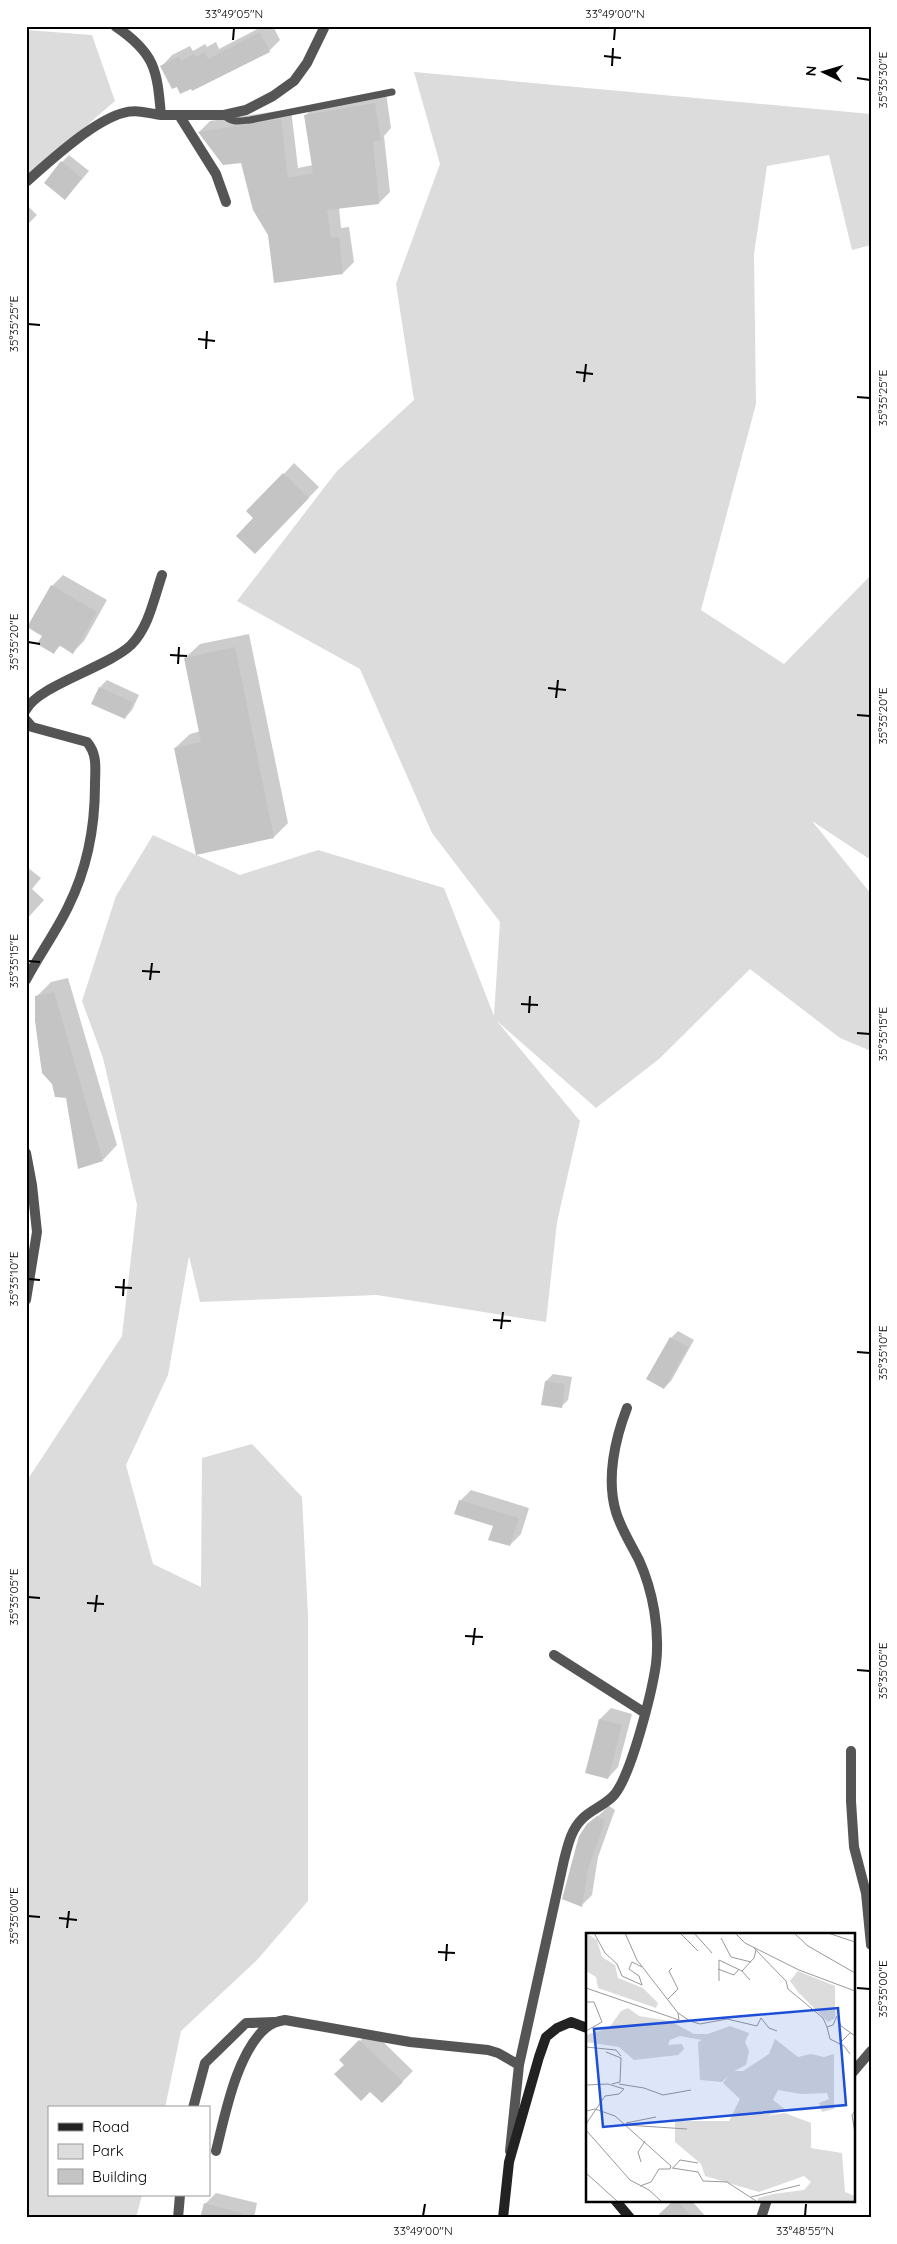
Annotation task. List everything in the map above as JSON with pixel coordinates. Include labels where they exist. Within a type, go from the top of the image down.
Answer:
[{"type":"main road","points":[[503,2218],[509,2162],[546,2037],[556,2028],[571,2022],[586,2028]]},
{"type":"main road","points":[[617,2202],[630,2218]]},
{"type":"street","points":[[115,26],[140,46],[150,57],[155,73],[161,115]]},
{"type":"street","points":[[26,182],[75,140],[112,117],[137,111],[161,115],[224,115],[246,110],[273,96],[294,81],[307,63],[325,26]]},
{"type":"street","points":[[179,115],[216,174],[226,202]]},
{"type":"street","points":[[26,710],[29,704],[43,694],[118,656],[131,645],[140,634],[162,575]]},
{"type":"street","points":[[26,720],[32,727],[87,742],[92,748],[95,757],[95,807],[87,858],[68,908],[26,980]]},
{"type":"street","points":[[26,1153],[32,1185],[37,1232],[26,1300]]},
{"type":"street","points":[[509,2162],[519,2065],[559,1878],[572,1832],[583,1818],[606,1803],[616,1793],[626,1776],[645,1713],[656,1666],[657,1646],[648,1588],[639,1561],[624,1534],[616,1510],[613,1485],[618,1432],[628,1408]]},
{"type":"street","points":[[554,1655],[645,1713]]},
{"type":"street","points":[[851,1751],[854,1847],[866,1893],[871,1946]]},
{"type":"street","points":[[194,2106],[205,2064],[246,2023],[285,2020],[410,2042],[488,2050],[498,2053],[519,2065]]},
{"type":"street","points":[[216,2151],[238,2073],[248,2052],[262,2033],[266,2028],[277,2022]]},
{"type":"street","points":[[854,2071],[871,2051]]},
{"type":"street","points":[[178,2218],[180,2196]]},
{"type":"street","points":[[761,2218],[766,2202]]},
{"type":"lane","points":[[224,115],[236,122],[392,92]]},
{"type":"green space","points":[[26,30],[92,35],[115,101],[26,178]]},
{"type":"green space","points":[[414,72],[871,114],[871,245],[852,250],[829,155],[767,166],[754,254],[756,404],[701,610],[784,664],[871,575],[871,860],[812,821],[871,894],[871,1051],[840,1038],[750,969],[659,1059],[596,1108],[497,1021],[580,1121],[557,1222],[546,1322],[377,1295],[200,1302],[189,1256],[168,1375],[126,1465],[153,1564],[201,1587],[202,1458],[252,1444],[302,1497],[308,1616],[308,1901],[257,1960],[181,2031],[165,2106],[48,2106],[48,2196],[142,2196],[136,2218],[26,2218],[26,1482],[122,1336],[137,1205],[103,1058],[82,1001],[116,896],[153,835],[240,875],[318,850],[444,888],[494,1016],[500,922],[432,833],[360,669],[237,601],[337,471],[414,400],[396,284],[440,164]]},
{"type":"building","points":[[260,32],[270,52],[192,91],[191,89],[180,94],[177,87],[172,89],[160,66],[179,56],[181,61],[194,54],[196,57],[205,52],[208,59]]},
{"type":"building","points":[[375,103],[381,140],[373,142],[379,204],[327,210],[331,238],[339,237],[343,274],[274,283],[268,235],[253,210],[241,163],[223,165],[198,132],[281,119],[288,178],[313,173],[304,115]]},
{"type":"building","points":[[61,161],[82,178],[65,200],[44,183]]},
{"type":"building","points":[[283,473],[309,498],[255,554],[236,536],[253,518],[246,511]]},
{"type":"building","points":[[51,585],[97,612],[73,654],[59,645],[54,654],[37,644],[42,636],[27,627]]},
{"type":"building","points":[[235,647],[274,838],[196,855],[174,748],[201,742],[184,658]]},
{"type":"building","points":[[99,687],[133,702],[125,719],[91,704]]},
{"type":"building","points":[[54,992],[103,1161],[78,1169],[66,1098],[55,1097],[52,1084],[42,1073],[39,1051],[35,1021],[35,996]]},
{"type":"building","points":[[670,1337],[688,1347],[664,1389],[646,1379]]},
{"type":"building","points":[[545,1381],[565,1384],[562,1408],[541,1405]]},
{"type":"building","points":[[459,1500],[519,1518],[510,1546],[488,1540],[493,1526],[454,1514]]},
{"type":"building","points":[[599,1719],[622,1725],[608,1779],[585,1773]]},
{"type":"building","points":[[597,1816],[605,1821],[588,1869],[582,1907],[562,1899],[579,1836],[587,1824]]},
{"type":"building","points":[[359,2040],[403,2082],[382,2103],[370,2092],[361,2101],[334,2074],[344,2065],[339,2060]]},
{"type":"building","points":[[672,2202],[679,2202],[693,2218],[655,2218]]},
{"type":"building","points":[[204,2203],[242,2213],[242,2218],[200,2218]]}]
